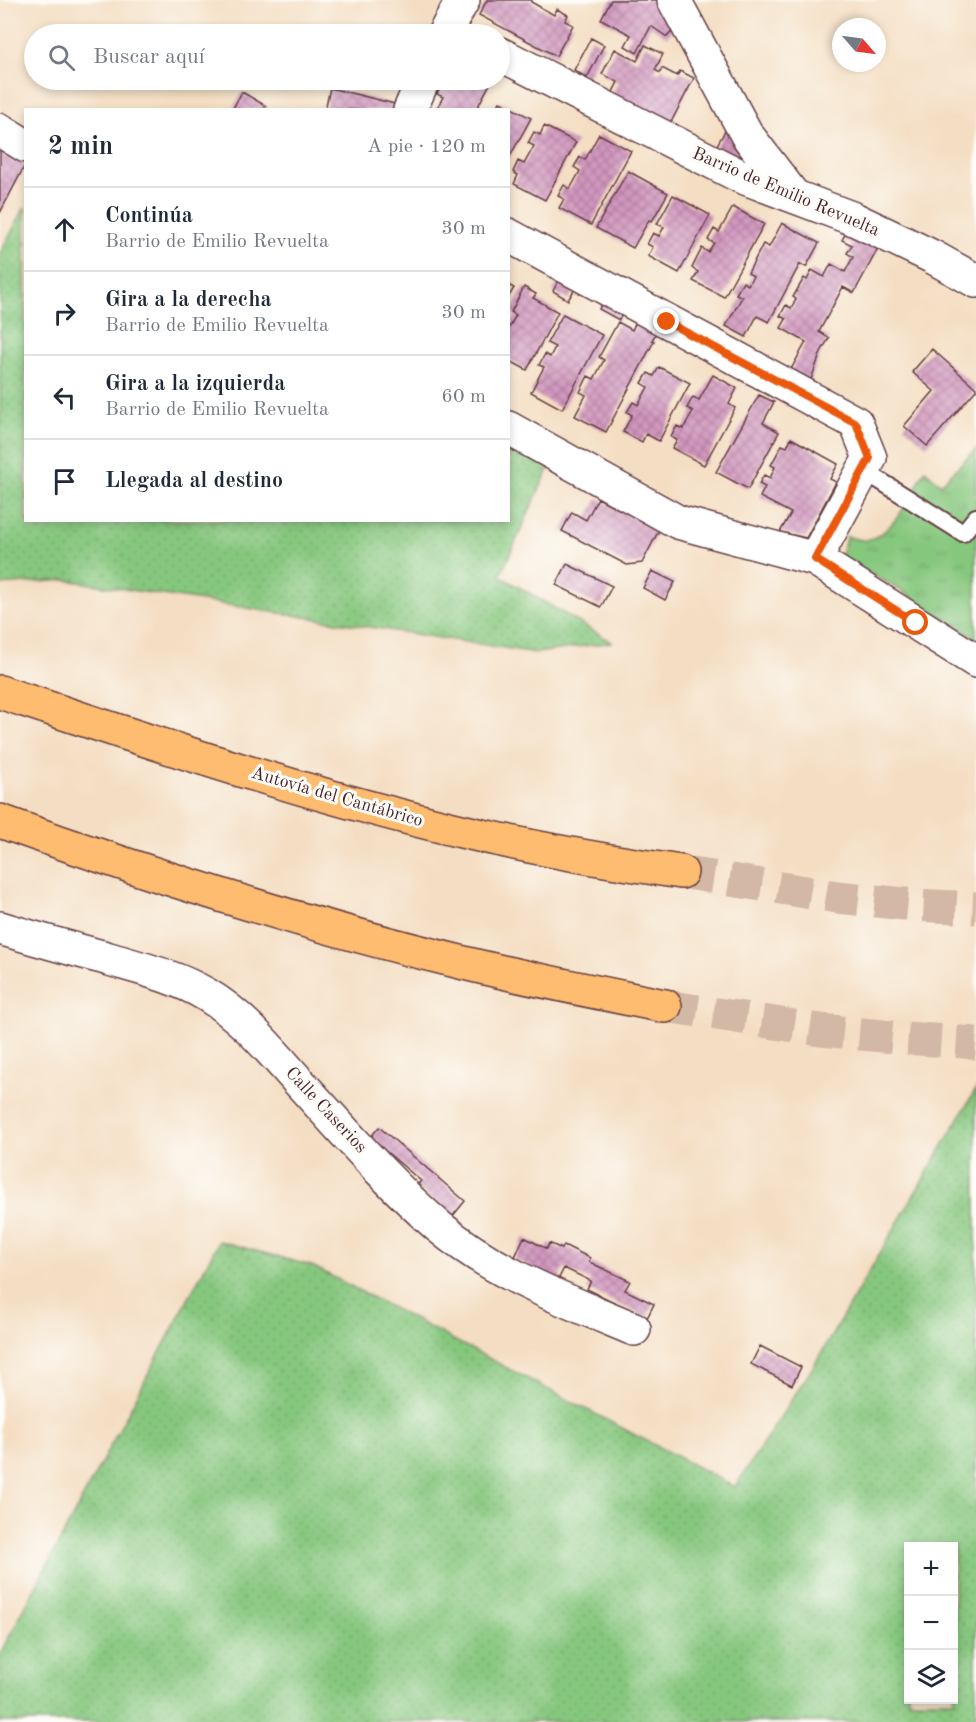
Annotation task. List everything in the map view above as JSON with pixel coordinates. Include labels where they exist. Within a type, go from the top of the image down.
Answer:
[{"type":"highway","name":"Autovía del Cantábrico","points":[[0,692],[218,764],[382,811],[458,831],[529,846],[681,872]]},
{"type":"highway","points":[[0,820],[139,869],[374,940],[460,962],[665,1006]]},
{"type":"street","points":[[674,0],[747,135],[793,195]]},
{"type":"street","name":"Barrio de Emilio Revuelta","points":[[510,59],[740,176],[854,219],[932,256],[976,281]]},
{"type":"street","points":[[411,108],[419,90]]},
{"type":"street","points":[[0,130],[24,145]]},
{"type":"street","points":[[510,236],[856,423],[870,458],[815,559]]},
{"type":"street","points":[[510,429],[678,522],[815,559],[976,661]]},
{"type":"street","name":"Calle Caserios","points":[[0,928],[158,973],[209,996],[234,1014],[253,1032],[387,1176],[446,1232],[497,1267],[634,1329]]},
{"type":"lane","points":[[863,470],[963,533],[976,517]]},
{"type":"green space","points":[[24,209],[24,522],[510,522],[510,446],[549,468],[500,576],[612,642],[537,653],[66,580],[0,585],[0,253]]},
{"type":"green space","points":[[976,449],[976,639],[902,591],[840,557],[847,536],[866,540],[876,537],[894,522],[925,470],[941,484]]},
{"type":"green space","points":[[976,1089],[976,1722],[0,1722],[0,1654],[219,1241],[312,1266],[735,1487],[815,1364]]},
{"type":"building","points":[[487,0],[532,0],[531,2],[554,15],[557,9],[568,15],[565,21],[573,25],[556,56],[510,32],[510,24],[496,24],[479,15]]},
{"type":"building","points":[[611,0],[666,0],[678,25],[667,37],[651,26],[637,53],[625,46],[631,35],[601,19]]},
{"type":"building","points":[[591,38],[604,45],[587,78],[574,70]]},
{"type":"building","points":[[645,45],[663,54],[655,70],[660,73],[662,68],[677,76],[680,71],[694,78],[670,124],[612,94],[618,82],[602,74],[615,49],[637,61]]},
{"type":"building","points":[[330,90],[395,104],[393,108],[325,108]]},
{"type":"building","points":[[439,90],[487,90],[477,108],[437,108],[443,97],[437,94]]},
{"type":"building","points":[[242,92],[266,106],[265,108],[233,108]]},
{"type":"building","points":[[500,102],[531,118],[510,156],[510,108],[496,108]]},
{"type":"building","points":[[544,126],[576,142],[545,200],[514,184],[518,175],[513,172],[518,161],[524,164],[534,146],[528,143],[534,132],[540,135]]},
{"type":"building","points":[[728,126],[747,147],[737,164],[713,152]]},
{"type":"building","points":[[599,134],[631,151],[591,225],[559,208],[564,199],[558,196],[564,185],[570,189],[580,171],[574,167],[580,157],[585,160]]},
{"type":"building","points":[[0,150],[24,162],[24,167],[0,213]]},
{"type":"building","points":[[628,171],[668,193],[633,248],[596,228]]},
{"type":"building","points":[[673,195],[710,215],[679,273],[648,256],[653,247],[647,244],[653,233],[659,236],[664,227],[657,224]]},
{"type":"building","points":[[733,207],[764,224],[724,297],[693,281],[698,272],[692,268],[702,248],[708,252],[714,243],[708,240],[714,229],[719,232]]},
{"type":"building","points":[[782,223],[819,243],[806,267],[800,264],[769,322],[757,316],[746,337],[726,326],[742,297],[736,294],[743,282],[748,285],[753,276],[748,273],[763,244],[769,247]]},
{"type":"building","points":[[849,227],[882,241],[854,293],[843,287],[819,332],[829,338],[821,352],[809,385],[789,373],[806,342],[781,328],[786,319],[780,316],[786,305],[791,308],[796,299],[793,297],[804,278],[807,280],[812,270],[824,277],[831,264],[845,272],[853,257],[847,253],[852,245],[842,240]]},
{"type":"building","points":[[559,280],[575,289],[568,300],[553,291]]},
{"type":"building","points":[[524,287],[536,294],[533,298],[558,312],[527,370],[510,361],[510,326],[516,315],[511,312]]},
{"type":"building","points":[[606,296],[626,306],[619,320],[599,309]]},
{"type":"building","points":[[563,314],[602,335],[562,409],[531,392],[544,367],[539,365],[545,354],[550,357],[555,347],[547,343]]},
{"type":"building","points":[[638,318],[659,328],[606,432],[575,416],[586,395],[580,392],[588,376],[594,379],[604,360],[599,357],[618,322],[632,330]]},
{"type":"building","points":[[932,349],[976,390],[927,446],[904,426],[934,391],[912,372]]},
{"type":"building","points":[[659,367],[690,383],[659,441],[646,434],[642,442],[623,432],[632,415],[627,412],[633,402],[638,405],[648,387],[642,383],[648,373],[654,376]]},
{"type":"building","points":[[713,375],[737,388],[729,404],[735,408],[704,465],[672,448],[677,440],[671,437],[677,426],[683,429],[693,411],[687,408],[693,397],[699,400]]},
{"type":"building","points":[[759,395],[774,402],[763,423],[779,432],[748,489],[716,472]]},
{"type":"building","points":[[791,438],[838,464],[830,479],[836,482],[806,538],[780,532],[791,513],[760,497],[765,487],[759,484],[764,475],[770,478],[775,467],[771,465],[782,445],[787,447]]},
{"type":"building","points":[[598,498],[659,530],[642,563],[627,565],[562,531],[572,512],[586,520]]},
{"type":"building","points":[[567,564],[612,586],[601,607],[556,585]]},
{"type":"building","points":[[652,571],[675,582],[665,600],[643,588]]},
{"type":"building","points":[[379,1127],[465,1201],[452,1217],[416,1186],[421,1181],[370,1138]]},
{"type":"building","points":[[524,1237],[547,1249],[549,1243],[562,1249],[564,1245],[590,1258],[589,1262],[630,1281],[625,1290],[654,1304],[647,1318],[587,1289],[591,1281],[564,1268],[558,1280],[514,1259]]},
{"type":"building","points":[[760,1346],[801,1367],[792,1385],[751,1364]]},
{"type":"tunnel","points":[[681,872],[837,897],[915,905],[976,908]]},
{"type":"tunnel","points":[[665,1006],[820,1030],[976,1043]]},
{"type":"route","points":[[667,322],[856,423],[870,458],[815,559],[916,623]]}]
